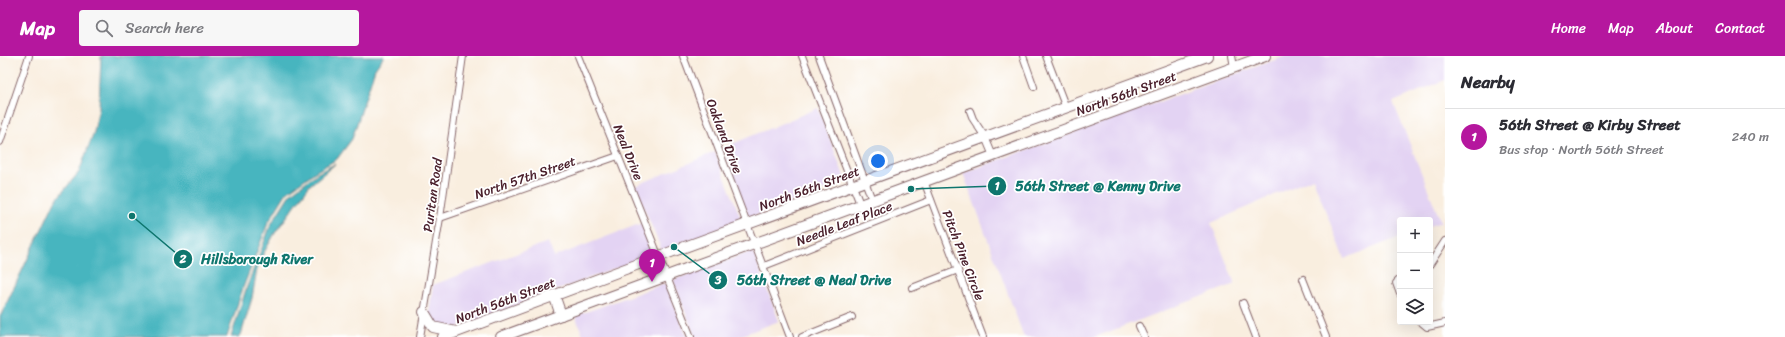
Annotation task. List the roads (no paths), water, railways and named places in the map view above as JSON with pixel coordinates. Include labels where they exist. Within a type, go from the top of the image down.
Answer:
[{"type":"main road","name":"North 56th Street","points":[[443,337],[1207,56]]},
{"type":"main road","name":"North 56th Street","points":[[501,337],[1265,56]]},
{"type":"main road","points":[[554,296],[561,315]]},
{"type":"main road","points":[[424,312],[433,326],[456,332]]},
{"type":"street","points":[[0,142],[29,56]]},
{"type":"street","name":"Puritan Road","points":[[420,337],[440,218],[463,56]]},
{"type":"street","name":"Neal Drive","points":[[578,56],[660,256],[691,337]]},
{"type":"street","name":"Oakland Drive","points":[[683,56],[754,243]]},
{"type":"street","points":[[802,56],[860,204]]},
{"type":"street","points":[[819,56],[872,200]]},
{"type":"street","points":[[1023,56],[1034,87]]},
{"type":"street","points":[[1046,56],[1066,108]]},
{"type":"street","points":[[1232,56],[1234,67]]},
{"type":"street","points":[[970,111],[973,119],[985,137],[993,156]]},
{"type":"street","name":"North 57th Street","points":[[440,218],[618,156]]},
{"type":"street","name":"Pitch Pine Circle","points":[[924,181],[983,337]]},
{"type":"street","name":"Needle Leaf Place","points":[[764,266],[931,200]]},
{"type":"street","points":[[1433,259],[1445,241]]},
{"type":"street","points":[[754,243],[790,337]]},
{"type":"street","points":[[912,288],[958,270]]},
{"type":"street","points":[[1303,279],[1326,337]]},
{"type":"street","points":[[1243,303],[1256,337]]},
{"type":"street","points":[[802,337],[818,334],[852,317]]},
{"type":"street","points":[[1425,325],[1427,327],[1445,323]]},
{"type":"street","points":[[1139,326],[1144,337]]},
{"type":"water","points":[[101,56],[384,56],[375,69],[352,139],[337,159],[315,172],[287,192],[268,223],[243,288],[227,337],[0,337],[0,317],[55,201],[79,172],[94,132],[99,108]]},
{"type":"water","points":[[335,164],[310,185],[275,233],[258,263],[252,298],[241,335],[239,337],[231,337],[246,289],[271,224],[290,194],[316,174]]},
{"type":"place","name":"56th Street @ Kenny Drive","points":[[911,189]]},
{"type":"place","name":"Hillsborough River","points":[[132,216]]},
{"type":"place","name":"56th Street @ Neal Drive","points":[[674,247]]},
{"type":"place","name":"56th Street @ Kirby Street","points":[[652,282]]}]
